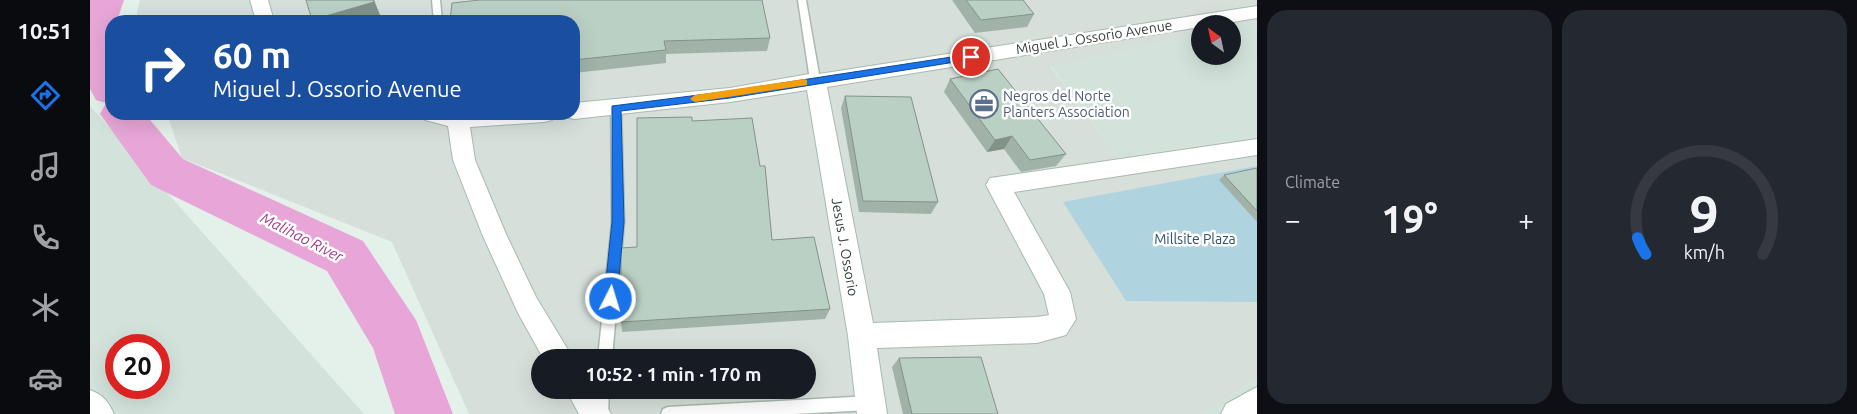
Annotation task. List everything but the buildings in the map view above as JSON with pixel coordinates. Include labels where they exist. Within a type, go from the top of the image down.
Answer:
[{"type":"street","points":[[260,0],[264,15]]},
{"type":"street","name":"Miguel J. Ossorio Avenue","points":[[580,111],[730,94],[814,80],[914,67],[1028,47],[1257,12]]},
{"type":"street","name":"Jesus J. Ossorio","points":[[814,80],[862,336],[871,409]]},
{"type":"street","points":[[458,120],[464,160],[494,234],[527,305],[554,349]]},
{"type":"street","points":[[862,336],[1037,330],[1057,326],[1064,319],[1058,292],[998,185],[1257,147]]},
{"type":"street","points":[[586,399],[596,414]]},
{"type":"street","points":[[1236,414],[1257,400]]},
{"type":"street","points":[[90,404],[99,414]]},
{"type":"lane","points":[[436,0],[437,15]]},
{"type":"lane","points":[[802,0],[814,80]]},
{"type":"lane","points":[[606,349],[618,222],[616,108]]},
{"type":"lane","points":[[601,414],[602,399]]},
{"type":"lane","points":[[668,414],[871,409]]},
{"type":"shaded area","points":[[140,0],[1257,0],[1257,22],[1241,25],[1241,15],[1191,15],[1191,36],[1050,66],[1119,158],[1257,137],[1257,379],[1202,414],[469,414],[392,242],[182,158],[169,120],[580,120],[580,15],[136,15]]},
{"type":"shaded area","points":[[1257,0],[1257,137],[1119,158],[1050,65],[1191,21],[1191,65],[1241,65],[1241,15],[1209,15]]},
{"type":"shaded area","points":[[90,106],[364,414],[90,414]]},
{"type":"shaded area","points":[[1257,379],[1257,414],[1202,414]]},
{"type":"green space","name":"Millsite Plaza","points":[[1257,166],[1257,302],[1126,301],[1063,202]]},
{"type":"waterway","name":"Malihao River","points":[[105,74],[92,38],[106,0]]},
{"type":"waterway","name":"Malihao River","points":[[126,120],[167,172],[345,256],[397,338],[424,414]]},
{"type":"slow traffic","points":[[695,99],[804,82]]},
{"type":"place","name":"Negros del Norte Planters Association","points":[[984,104]]},
{"type":"route","points":[[611,299],[618,222],[616,108],[730,94],[971,57]]}]
